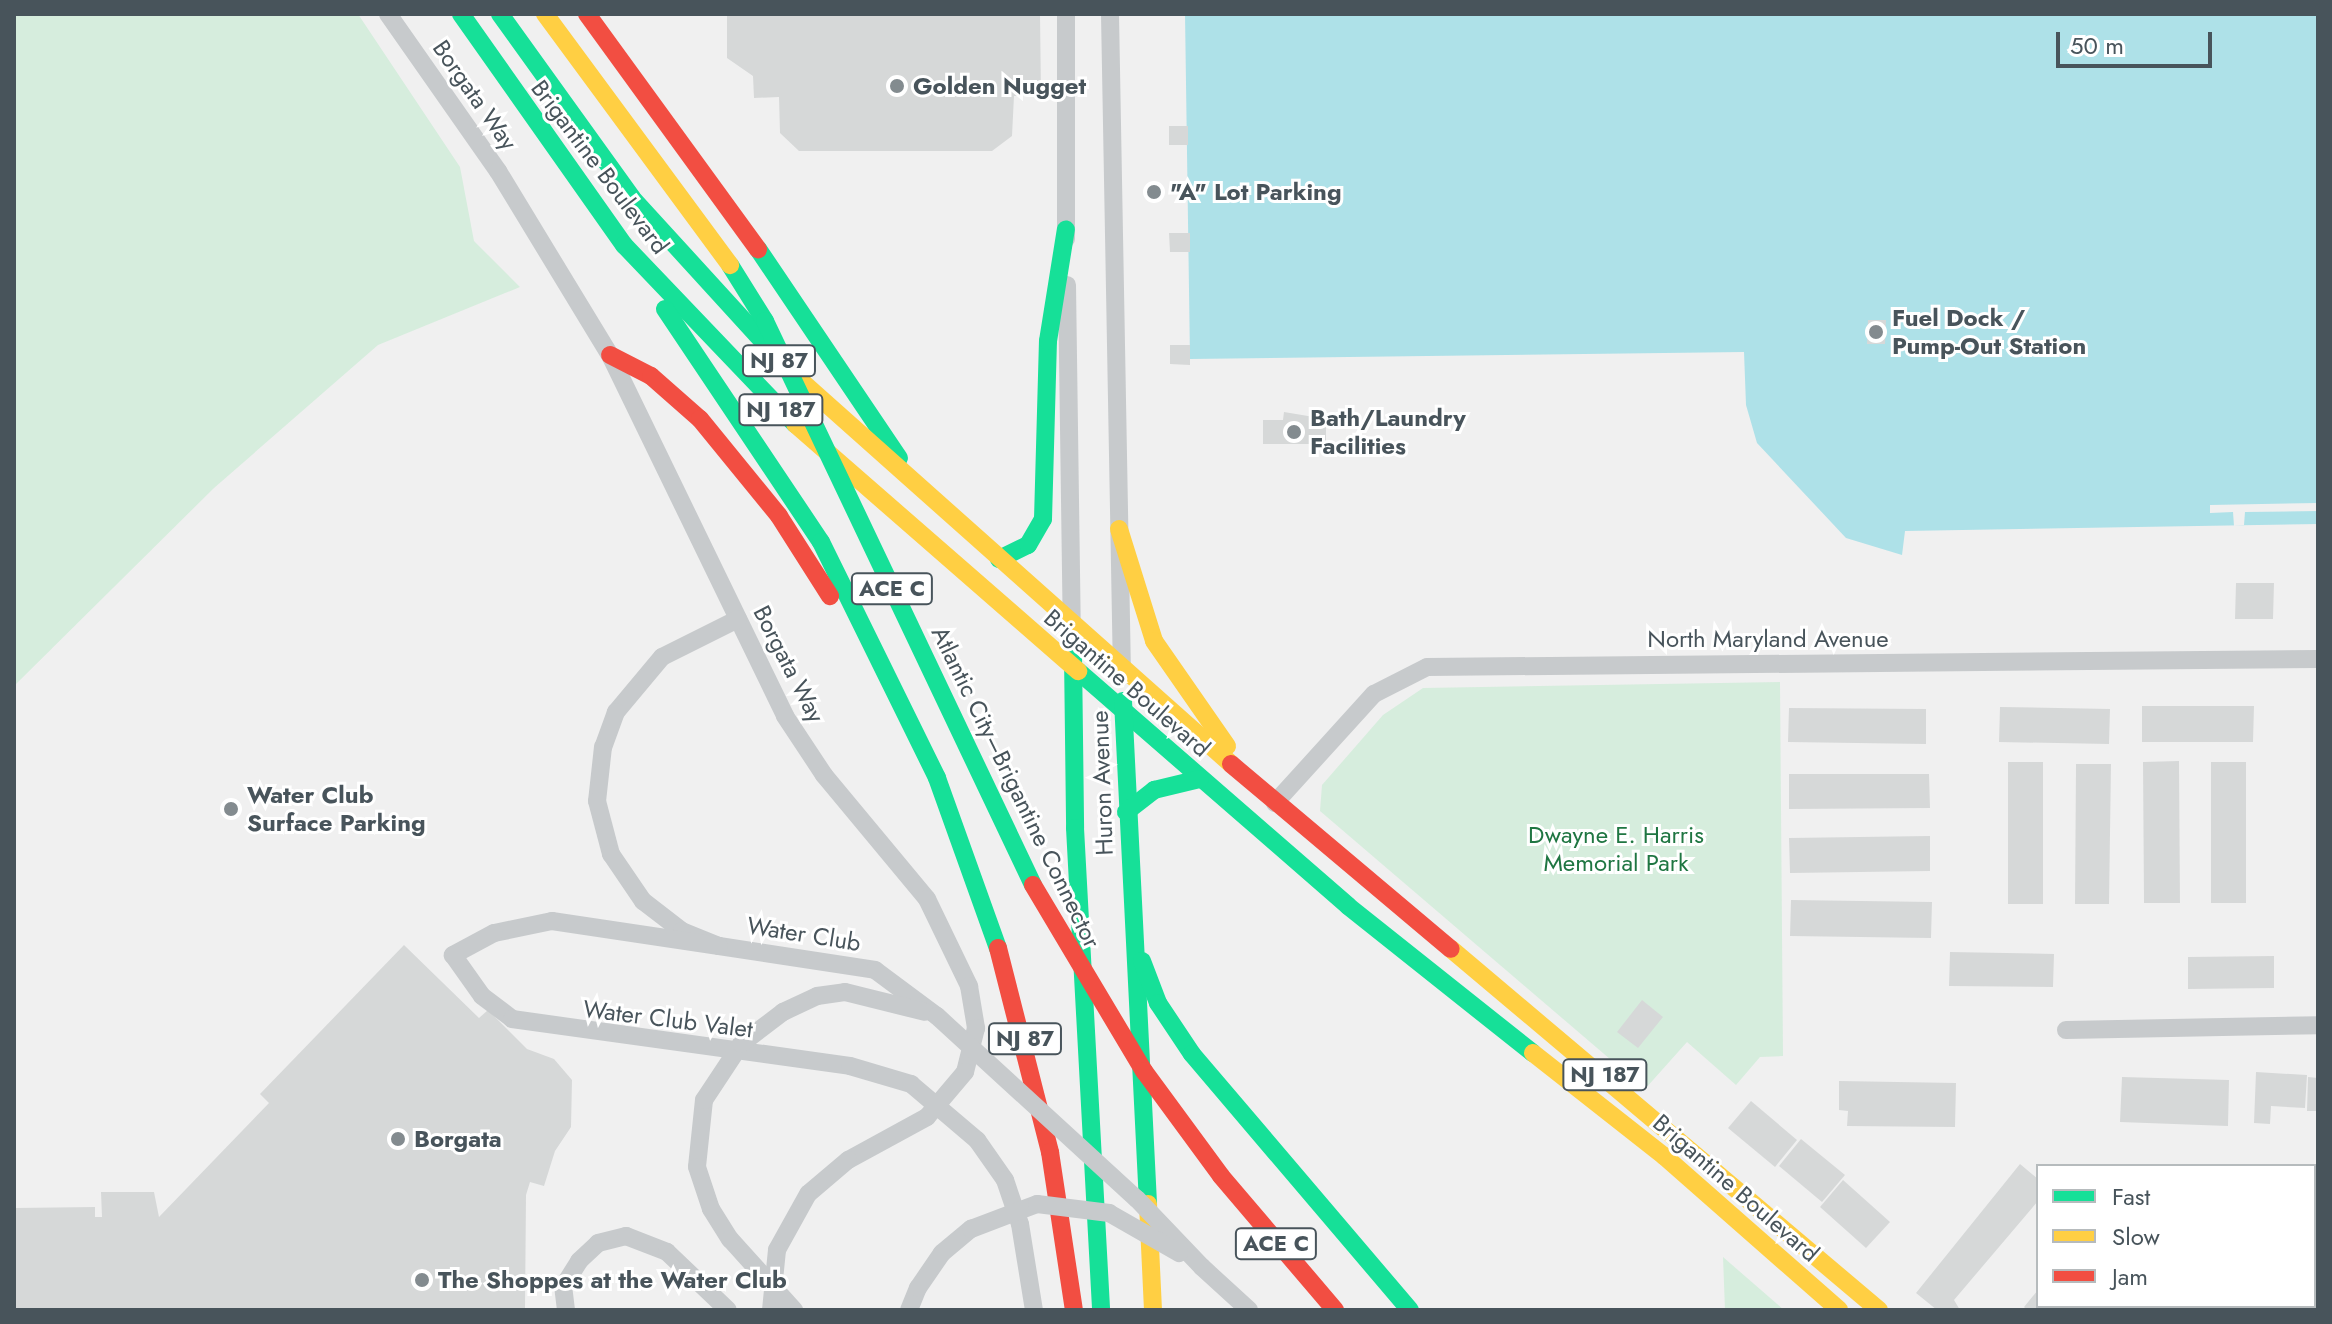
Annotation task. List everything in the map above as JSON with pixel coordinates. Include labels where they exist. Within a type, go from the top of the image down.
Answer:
[{"type":"main road","name":"Brigantine Boulevard","points":[[461,14],[624,245],[800,429],[1200,779],[1474,1008],[1664,1156],[1839,1310]]},
{"type":"main road","name":"Brigantine Boulevard","points":[[500,14],[680,256],[774,356],[920,493],[999,559],[1122,672],[1268,797],[1496,982],[1879,1310]]},
{"type":"main road","name":"Atlantic City–Brigantine Connector","points":[[545,14],[711,236],[765,321],[1040,900],[1137,1060],[1221,1176],[1335,1310]]},
{"type":"main road","points":[[587,14],[815,328],[920,493]]},
{"type":"main road","points":[[999,559],[1028,545],[1043,519],[1048,341],[1066,229]]},
{"type":"main road","name":"NJ 87","points":[[624,245],[776,467],[907,707],[1012,988],[1050,1152],[1074,1310]]},
{"type":"main road","points":[[610,355],[668,389],[737,461],[907,707]]},
{"type":"main road","points":[[1119,529],[1154,641],[1268,797]]},
{"type":"main road","name":"Huron Avenue","points":[[1072,627],[1101,1310]]},
{"type":"main road","name":"Huron Avenue","points":[[1122,672],[1126,812],[1153,1310]]},
{"type":"main road","points":[[1126,812],[1154,790],[1200,779]]},
{"type":"main road","points":[[1133,926],[1148,983],[1185,1046],[1410,1310]]},
{"type":"main road","points":[[1474,1008],[1496,982]]},
{"type":"main road","points":[[1099,1269],[1107,1310]]},
{"type":"street","name":"Borgata Way","points":[[388,14],[512,192],[610,355],[804,747],[909,875],[956,952],[973,1002],[975,1042],[965,1072],[940,1107],[848,1160],[808,1194],[777,1250],[771,1310]]},
{"type":"street","name":"Huron Avenue","points":[[1066,14],[1072,627]]},
{"type":"street","name":"Huron Avenue","points":[[1110,14],[1122,672]]},
{"type":"street","name":"Water Club","points":[[738,619],[677,646],[636,682],[609,730],[598,784],[598,820],[631,888],[668,923],[719,946],[875,970],[937,1016],[1128,1191],[1244,1306]]},
{"type":"street","name":"North Maryland Avenue","points":[[1268,797],[1374,694],[1403,674],[1427,667],[2318,659]]},
{"type":"street","name":"Water Club Valet","points":[[719,946],[552,921],[494,933],[453,955],[482,996],[512,1019],[872,1070],[911,1084],[977,1140],[1005,1180],[1020,1224],[1034,1310]]},
{"type":"street","points":[[794,1310],[730,1239],[711,1209],[697,1167],[704,1100],[741,1044],[783,1012],[817,996],[845,992],[937,1016]]},
{"type":"street","points":[[2066,1030],[2318,1025]]},
{"type":"street","points":[[909,1310],[918,1288],[942,1253],[971,1229],[1037,1204],[1109,1213],[1202,1267]]},
{"type":"street","points":[[566,1310],[563,1287],[579,1261],[598,1243],[626,1236],[639,1237],[676,1259],[728,1310]]},
{"type":"green space","points":[[14,14],[358,14],[460,167],[474,241],[520,287],[378,345],[214,488],[14,686]]},
{"type":"green space","name":"Dwayne E. Harris Memorial Park","points":[[1780,682],[1783,1056],[1760,1057],[1736,1085],[1687,1042],[1645,1089],[1320,811],[1322,785],[1383,715],[1423,688]]},
{"type":"green space","points":[[1723,1257],[1784,1310],[1725,1310]]},
{"type":"water","points":[[1185,14],[2318,14],[2318,524],[1905,531],[1902,555],[1846,538],[1757,443],[1746,405],[1744,352],[1190,359]]},
{"type":"pier","points":[[2318,503],[2318,511],[2245,512],[2244,525],[2234,526],[2233,512],[2210,513],[2210,505]]},
{"type":"building","name":"Golden Nugget","points":[[727,14],[1040,14],[1041,96],[1014,96],[1012,136],[992,151],[799,151],[780,133],[779,97],[754,98],[753,76],[727,58]]},
{"type":"building","points":[[1169,126],[1188,126],[1188,145],[1169,145]]},
{"type":"building","points":[[1169,233],[1190,233],[1190,252],[1170,252]]},
{"type":"building","name":"Fuel Dock / Pump-Out Station","points":[[1868,320],[1886,320],[1885,344],[1867,344]]},
{"type":"building","points":[[1170,345],[1190,345],[1190,365],[1170,364]]},
{"type":"building","name":"Bath/Laundry Facilities","points":[[1284,412],[1326,419],[1326,444],[1263,444],[1263,420],[1283,420]]},
{"type":"building","points":[[2236,583],[2274,583],[2273,619],[2235,619]]},
{"type":"building","points":[[2142,706],[2254,706],[2253,742],[2142,742]]},
{"type":"building","points":[[2000,707],[2110,709],[2109,744],[1999,742]]},
{"type":"building","points":[[1789,708],[1926,709],[1926,744],[1788,742]]},
{"type":"building","points":[[2179,761],[2180,903],[2144,903],[2143,762]]},
{"type":"building","points":[[2008,762],[2043,762],[2043,904],[2008,904]]},
{"type":"building","points":[[2211,762],[2246,762],[2246,903],[2211,903]]},
{"type":"building","points":[[2076,764],[2111,764],[2109,904],[2075,904]]},
{"type":"building","points":[[1789,774],[1929,774],[1930,808],[1789,809]]},
{"type":"building","points":[[1930,836],[1930,871],[1790,873],[1789,838]]},
{"type":"building","points":[[1791,900],[1932,902],[1931,938],[1790,936]]},
{"type":"building","name":"Borgata","points":[[404,945],[479,1018],[488,1010],[527,1049],[554,1059],[572,1080],[571,1127],[555,1151],[544,1186],[530,1182],[526,1195],[525,1310],[16,1310],[15,1208],[95,1207],[95,1217],[102,1217],[101,1192],[154,1192],[159,1217],[269,1103],[260,1094]]},
{"type":"building","points":[[1950,952],[2054,954],[2053,987],[1949,986]]},
{"type":"building","points":[[2274,956],[2274,988],[2188,989],[2188,957]]},
{"type":"building","points":[[1642,1000],[1663,1017],[1638,1048],[1617,1032]]},
{"type":"building","points":[[2256,1072],[2307,1075],[2305,1108],[2271,1106],[2270,1124],[2254,1123]]},
{"type":"building","points":[[2122,1077],[2229,1080],[2228,1126],[2120,1122]]},
{"type":"building","points":[[2308,1077],[2318,1078],[2318,1111],[2307,1111]]},
{"type":"building","points":[[1839,1081],[1956,1083],[1955,1127],[1847,1126],[1848,1111],[1839,1110]]},
{"type":"building","points":[[1751,1101],[1797,1140],[1775,1167],[1728,1128]]},
{"type":"building","points":[[1801,1139],[1845,1175],[1822,1202],[1779,1166]]},
{"type":"building","points":[[2020,1164],[2036,1177],[2036,1203],[1954,1300],[1960,1310],[1937,1310],[1916,1293]]},
{"type":"building","points":[[1843,1180],[1890,1222],[1866,1248],[1820,1207]]},
{"type":"building","points":[[2036,1292],[2036,1308],[2048,1308],[2027,1310],[2024,1307]]},
{"type":"traffic: fast","points":[[461,14],[624,245],[795,424]]},
{"type":"traffic: fast","points":[[500,14],[632,198],[792,373]]},
{"type":"traffic: fast","points":[[999,559],[1028,545],[1043,519],[1048,341],[1066,229]]},
{"type":"traffic: fast","points":[[758,249],[899,458]]},
{"type":"traffic: fast","points":[[730,265],[765,321],[1033,885]]},
{"type":"traffic: fast","points":[[665,309],[821,542],[937,778],[998,948]]},
{"type":"traffic: fast","points":[[1073,655],[1075,828],[1101,1310]]},
{"type":"traffic: fast","points":[[1078,671],[1348,906],[1533,1053]]},
{"type":"traffic: fast","points":[[1123,701],[1148,1204]]},
{"type":"traffic: fast","points":[[1126,812],[1154,790],[1200,779]]},
{"type":"traffic: fast","points":[[1142,961],[1158,1003],[1192,1054],[1410,1310]]},
{"type":"traffic: slow","points":[[545,14],[730,265]]},
{"type":"traffic: slow","points":[[792,373],[1231,764]]},
{"type":"traffic: slow","points":[[795,424],[1078,671]]},
{"type":"traffic: slow","points":[[1119,529],[1154,641],[1227,746]]},
{"type":"traffic: slow","points":[[1451,949],[1879,1310]]},
{"type":"traffic: slow","points":[[1533,1053],[1664,1156],[1839,1310]]},
{"type":"traffic: slow","points":[[1148,1204],[1153,1310]]},
{"type":"traffic: jam","points":[[587,14],[758,249]]},
{"type":"traffic: jam","points":[[610,355],[651,376],[700,419],[779,516],[830,596]]},
{"type":"traffic: jam","points":[[1231,764],[1451,949]]},
{"type":"traffic: jam","points":[[1033,885],[1144,1071],[1221,1176]]},
{"type":"traffic: jam","points":[[998,948],[1050,1152],[1074,1310]]},
{"type":"traffic: jam","points":[[1221,1176],[1335,1310]]},
{"type":"place","name":"Golden Nugget","points":[[897,86]]},
{"type":"place","name":"\"A\" Lot Parking","points":[[1154,192]]},
{"type":"place","name":"Fuel Dock / Pump-Out Station","points":[[1876,332]]},
{"type":"place","name":"Bath/Laundry Facilities","points":[[1294,432]]},
{"type":"place","name":"Water Club Surface Parking","points":[[231,809]]},
{"type":"place","name":"Borgata","points":[[398,1139]]},
{"type":"place","name":"The Shoppes at the Water Club","points":[[422,1280]]}]
